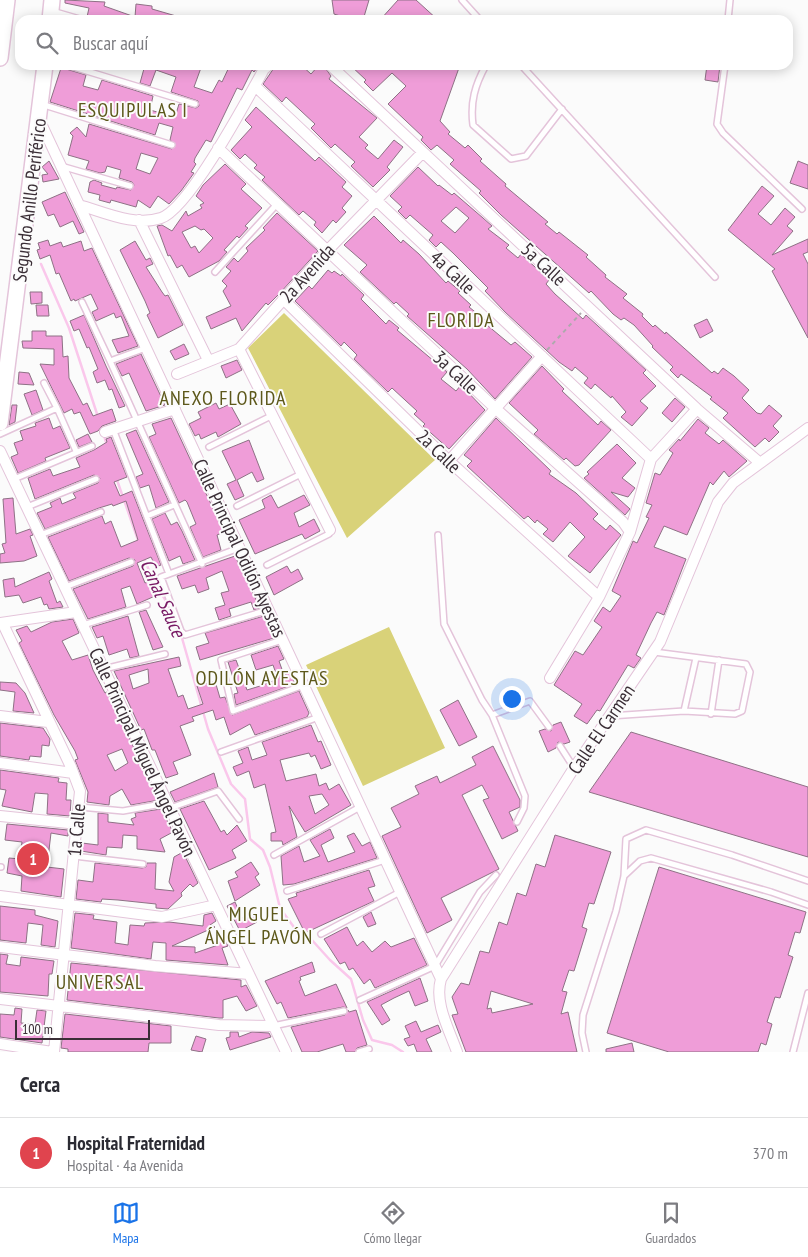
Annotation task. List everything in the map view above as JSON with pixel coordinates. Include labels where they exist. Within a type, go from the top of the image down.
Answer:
[{"type":"main road","points":[[0,58],[7,0]]},
{"type":"main road","name":"Segundo Anillo Periférico","points":[[0,423],[44,70]]},
{"type":"street","points":[[79,205],[139,220],[160,219],[176,209],[218,148],[263,70]]},
{"type":"street","name":"5a Calle","points":[[335,70],[698,409],[759,462]]},
{"type":"street","name":"4a Calle","points":[[255,86],[651,458]]},
{"type":"street","name":"Calle Principal Odilón Ayestas","points":[[40,111],[61,166],[79,205],[441,979]]},
{"type":"street","name":"3a Calle","points":[[218,148],[494,408],[623,522],[630,532]]},
{"type":"street","name":"2a Avenida","points":[[177,374],[239,349],[327,251],[423,152]]},
{"type":"street","points":[[139,220],[208,360]]},
{"type":"street","name":"2a Calle","points":[[283,299],[449,461],[599,597]]},
{"type":"street","points":[[239,349],[271,416],[330,530]]},
{"type":"street","points":[[449,461],[542,356]]},
{"type":"street","points":[[109,430],[175,409]]},
{"type":"street","points":[[550,678],[599,597],[630,532],[651,458],[698,409]]},
{"type":"street","name":"Calle El Carmen","points":[[457,1052],[440,1005],[438,990],[441,979],[574,768],[654,652],[671,620],[718,502],[734,483],[759,462],[808,428]]},
{"type":"street","name":"Calle Principal Miguel Ángel Pavón","points":[[0,451],[286,1052]]},
{"type":"street","points":[[1,624],[76,612]]},
{"type":"street","name":"1a Calle","points":[[1,624],[80,791],[80,807],[53,1052]]},
{"type":"street","points":[[0,716],[48,722]]},
{"type":"street","points":[[0,763],[73,773]]},
{"type":"street","points":[[0,816],[78,824]]},
{"type":"street","points":[[0,896],[162,917],[216,905]]},
{"type":"street","points":[[0,947],[64,956],[249,974]]},
{"type":"street","points":[[0,999],[220,1025],[273,1026]]},
{"type":"street","points":[[0,1044],[53,1052]]},
{"type":"lane","points":[[462,0],[476,15]]},
{"type":"lane","points":[[728,15],[730,0]]},
{"type":"lane","points":[[51,10],[67,15]]},
{"type":"lane","points":[[83,70],[195,104]]},
{"type":"lane","points":[[483,70],[478,80],[470,106],[473,125],[511,159],[526,156],[562,109]]},
{"type":"lane","points":[[527,70],[715,277]]},
{"type":"lane","points":[[724,70],[717,124],[723,133],[802,210]]},
{"type":"lane","points":[[40,111],[172,145]]},
{"type":"lane","points":[[61,166],[130,186]]},
{"type":"lane","points":[[215,272],[278,204]]},
{"type":"lane","points":[[82,302],[202,564]]},
{"type":"lane","points":[[110,361],[146,348]]},
{"type":"lane","points":[[44,383],[76,452]]},
{"type":"lane","points":[[0,434],[57,408]]},
{"type":"lane","points":[[209,447],[271,416]]},
{"type":"lane","points":[[109,430],[147,516],[169,574]]},
{"type":"lane","points":[[13,479],[92,446]]},
{"type":"lane","points":[[237,506],[301,474]]},
{"type":"lane","points":[[26,507],[96,479]]},
{"type":"lane","points":[[147,516],[174,505]]},
{"type":"lane","points":[[40,535],[101,512]]},
{"type":"lane","points":[[267,566],[328,534],[330,530]]},
{"type":"lane","points":[[438,535],[444,624],[482,700],[492,715],[525,796],[524,808],[517,822]]},
{"type":"lane","points":[[240,548],[161,578],[183,635],[268,610]]},
{"type":"lane","points":[[64,587],[131,562]]},
{"type":"lane","points":[[83,625],[147,606]]},
{"type":"lane","points":[[283,640],[221,660],[232,711],[304,685]]},
{"type":"lane","points":[[610,716],[684,711],[735,714],[742,711],[750,672],[746,664],[654,652]]},
{"type":"lane","points":[[104,669],[165,654]]},
{"type":"lane","points":[[684,711],[696,658]]},
{"type":"lane","points":[[711,714],[719,660]]},
{"type":"lane","points":[[492,715],[530,701],[550,727]]},
{"type":"lane","points":[[221,752],[319,718]]},
{"type":"lane","points":[[560,746],[574,768]]},
{"type":"lane","points":[[80,807],[123,811],[168,806],[218,791],[239,819]]},
{"type":"lane","points":[[274,855],[360,806]]},
{"type":"lane","points":[[586,1052],[582,1033],[583,1015],[616,911],[624,876],[626,839],[646,830],[732,855],[808,881]]},
{"type":"lane","points":[[74,856],[142,864]]},
{"type":"lane","points":[[624,876],[640,861],[651,858],[771,892],[808,906]]},
{"type":"lane","points":[[287,891],[385,860]]},
{"type":"lane","points":[[360,1000],[435,966],[480,892],[496,874]]},
{"type":"lane","points":[[321,934],[400,892]]},
{"type":"lane","points":[[793,1052],[808,993]]},
{"type":"lane","points":[[273,1026],[344,1010]]},
{"type":"lane","points":[[359,1052],[369,1049]]},
{"type":"path","points":[[542,356],[587,306]]},
{"type":"shaded area","points":[[284,313],[435,460],[347,538],[248,348]]},
{"type":"shaded area","points":[[389,627],[445,748],[363,786],[306,665]]},
{"type":"building","points":[[65,0],[105,2],[104,6],[129,15],[87,15],[89,8],[65,3]]},
{"type":"building","points":[[332,0],[369,0],[364,15],[334,14]]},
{"type":"building","points":[[398,0],[416,0],[432,15],[384,15]]},
{"type":"building","points":[[136,4],[152,6],[152,9],[173,15],[135,15]]},
{"type":"building","points":[[60,70],[69,70],[86,75],[83,86],[98,90],[102,80],[153,96],[150,110],[175,117],[179,104],[196,108],[199,106],[198,101],[171,92],[176,77],[156,70],[200,70],[194,87],[212,93],[219,80],[222,82],[228,70],[252,70],[242,90],[237,88],[211,142],[206,140],[195,158],[194,162],[196,164],[191,172],[194,173],[169,204],[158,196],[150,208],[138,200],[136,207],[111,200],[110,203],[99,200],[100,195],[88,192],[90,182],[94,180],[102,183],[101,185],[116,189],[117,187],[131,190],[134,185],[132,182],[119,178],[121,170],[107,166],[105,172],[100,173],[86,169],[89,161],[68,155],[73,136],[70,133],[77,127],[86,137],[89,124],[172,149],[176,145],[170,140],[173,127],[159,123],[155,135],[50,102]],"holes":[[[141,153],[158,158],[150,174],[136,169]]]},
{"type":"building","points":[[144,70],[156,70],[150,86],[140,83]]},
{"type":"building","points":[[273,70],[307,70],[311,74],[315,70],[327,70],[331,76],[329,79],[377,118],[359,137],[368,145],[365,148],[378,159],[394,140],[403,147],[387,167],[390,170],[373,187],[351,166],[355,162],[335,144],[331,148],[311,128],[315,124],[286,97],[282,102],[263,84]]},
{"type":"building","points":[[355,70],[458,70],[440,121],[450,132],[448,134],[465,148],[468,145],[482,159],[480,161],[506,184],[505,186],[548,222],[545,224],[557,234],[559,232],[588,255],[586,257],[606,275],[605,277],[627,294],[623,298],[643,314],[642,316],[653,327],[655,325],[665,334],[666,332],[712,373],[714,371],[718,374],[723,368],[734,376],[749,390],[742,398],[757,413],[761,414],[769,405],[782,416],[773,426],[779,432],[769,442],[765,438],[755,447],[723,418],[728,413],[710,399],[712,397],[681,374],[678,378],[670,370],[673,367],[652,347],[634,325],[624,318],[621,320],[613,314],[591,291],[589,293],[501,215],[479,193],[481,191],[450,164],[454,160],[437,145],[431,150],[421,140],[423,137],[388,104],[406,86],[392,73],[373,91],[364,82],[366,80]]},
{"type":"building","points":[[706,70],[719,70],[718,82],[705,80]]},
{"type":"building","points":[[256,107],[315,161],[319,157],[346,182],[342,187],[352,196],[342,208],[346,212],[336,223],[333,220],[322,233],[314,225],[316,222],[303,211],[299,215],[262,180],[265,177],[254,168],[257,165],[245,154],[240,159],[231,150],[252,127],[245,120]]},
{"type":"building","points":[[49,161],[59,179],[43,182],[42,175],[48,174],[42,167]]},
{"type":"building","points":[[798,161],[808,165],[808,189],[790,183]]},
{"type":"building","points":[[225,164],[246,184],[241,189],[262,208],[245,226],[248,228],[239,238],[237,236],[224,250],[227,252],[219,261],[189,277],[182,265],[177,268],[170,255],[168,256],[157,226],[162,225],[172,231],[186,211],[188,216],[202,208],[200,205],[204,203],[196,196],[203,185]],"holes":[[[195,226],[201,230],[204,229],[213,238],[199,253],[195,246],[191,248],[182,232]]]},
{"type":"building","points":[[418,167],[438,186],[452,195],[454,193],[492,226],[488,229],[509,245],[506,248],[518,258],[521,254],[549,280],[546,284],[555,294],[583,319],[586,315],[646,370],[643,373],[656,386],[640,401],[648,408],[632,426],[621,417],[626,412],[612,396],[611,398],[595,384],[591,389],[584,383],[588,378],[575,367],[572,371],[559,362],[505,312],[485,291],[488,288],[453,253],[441,242],[436,247],[429,240],[433,235],[410,215],[406,219],[398,211],[402,207],[390,196]],"holes":[[[456,207],[469,218],[455,233],[441,221]]]},
{"type":"building","points":[[762,186],[774,196],[758,214],[771,225],[785,208],[795,217],[787,226],[793,231],[772,255],[808,239],[808,252],[803,254],[808,264],[808,338],[772,271],[775,269],[728,230]]},
{"type":"building","points":[[65,192],[84,232],[79,234],[73,221],[60,227],[54,214],[48,216],[42,202]]},
{"type":"building","points":[[277,213],[318,251],[268,305],[266,303],[242,331],[236,318],[211,329],[206,317],[231,306],[223,291],[227,286],[222,281],[231,271],[226,267],[234,258],[238,262],[248,251],[246,248],[265,230],[263,228]]},
{"type":"building","points":[[374,216],[401,243],[403,240],[419,254],[446,283],[448,281],[460,291],[458,293],[471,305],[469,307],[489,323],[487,325],[511,345],[515,342],[532,357],[495,399],[467,369],[407,316],[409,314],[396,302],[394,304],[360,272],[367,265],[344,245]]},
{"type":"building","points":[[48,240],[50,246],[61,242],[63,247],[81,241],[84,251],[92,248],[138,346],[118,353],[112,340],[129,336],[121,316],[116,318],[114,313],[96,321],[92,312],[98,309],[91,294],[71,301],[59,273],[56,274],[50,255],[40,259],[37,250],[40,249],[38,243]]},
{"type":"building","points":[[135,241],[146,260],[150,258],[153,264],[146,267],[165,296],[168,295],[183,325],[158,338],[147,315],[150,313],[145,301],[120,250]]},
{"type":"building","points":[[328,270],[332,273],[334,271],[341,276],[342,274],[364,295],[361,299],[386,324],[389,320],[399,328],[397,330],[447,372],[441,379],[456,391],[461,385],[485,410],[449,449],[423,426],[425,424],[414,414],[417,411],[392,388],[388,392],[354,359],[357,355],[344,342],[341,346],[295,301],[309,286],[312,289]]},
{"type":"building","points":[[30,292],[42,292],[42,303],[31,304]]},
{"type":"building","points":[[36,305],[48,305],[49,316],[37,316]]},
{"type":"building","points":[[84,315],[125,406],[119,408],[112,389],[109,390],[105,380],[97,383],[93,372],[98,369],[89,347],[87,348],[79,329],[74,331],[70,321]]},
{"type":"building","points":[[707,319],[713,331],[700,338],[694,325]]},
{"type":"building","points":[[32,331],[46,331],[46,336],[62,336],[63,357],[68,356],[69,378],[83,405],[87,403],[93,416],[112,409],[116,421],[102,426],[98,431],[90,434],[80,412],[74,414],[72,409],[64,413],[40,364],[54,365],[54,349],[23,348],[22,341],[32,341]]},
{"type":"building","points":[[184,344],[189,354],[175,360],[170,351]]},
{"type":"building","points":[[141,354],[165,405],[146,411],[129,373],[122,376],[116,364]]},
{"type":"building","points":[[237,360],[242,370],[226,378],[221,366]]},
{"type":"building","points":[[542,366],[564,389],[562,391],[598,425],[601,421],[611,430],[579,465],[575,466],[566,458],[564,460],[534,434],[538,430],[509,403]]},
{"type":"building","points":[[19,372],[29,373],[34,385],[18,384]]},
{"type":"building","points":[[36,390],[43,410],[32,415],[24,394]]},
{"type":"building","points":[[675,398],[685,407],[672,422],[662,413]]},
{"type":"building","points":[[216,403],[219,409],[230,404],[241,424],[218,437],[216,432],[201,439],[199,434],[195,436],[189,424],[201,418],[198,412]]},
{"type":"building","points":[[12,405],[17,405],[15,422],[9,425]]},
{"type":"building","points":[[49,418],[53,429],[60,426],[70,448],[45,458],[46,461],[18,473],[11,457],[18,454],[14,443],[23,440],[20,431],[36,426],[35,423]]},
{"type":"building","points":[[171,418],[224,532],[217,535],[221,550],[203,557],[190,527],[196,524],[187,502],[185,500],[179,503],[149,437],[156,434],[152,424]]},
{"type":"building","points":[[496,418],[551,471],[549,474],[576,493],[598,514],[593,519],[606,530],[610,525],[621,535],[590,573],[568,556],[585,537],[570,522],[553,542],[543,534],[548,529],[537,520],[535,523],[528,516],[524,519],[467,466],[472,461],[464,455]]},
{"type":"building","points":[[698,419],[709,428],[705,433],[719,444],[723,440],[747,461],[729,477],[724,471],[713,485],[710,482],[687,535],[664,526],[654,547],[686,559],[674,590],[664,615],[657,612],[651,623],[636,655],[641,658],[634,668],[628,665],[600,711],[597,710],[587,724],[574,716],[582,704],[554,685],[575,651],[583,655],[602,627],[594,621],[603,607],[610,612],[621,596],[612,591],[633,541],[637,543],[649,518],[646,517],[652,505],[646,503],[655,473],[660,475],[673,453],[669,450],[679,439],[680,441]]},
{"type":"building","points":[[136,430],[169,502],[156,508],[149,485],[140,488],[136,477],[143,474],[126,434]]},
{"type":"building","points":[[88,434],[92,442],[79,447],[76,440]]},
{"type":"building","points":[[111,437],[127,477],[114,482],[120,496],[132,491],[161,565],[156,567],[151,557],[137,563],[145,583],[150,581],[155,596],[137,604],[130,586],[121,589],[126,607],[88,619],[73,589],[133,566],[135,560],[129,558],[69,581],[48,537],[102,516],[105,524],[111,521],[121,547],[138,540],[126,501],[113,506],[112,504],[99,508],[45,529],[37,513],[52,507],[50,503],[60,498],[62,504],[76,498],[73,493],[98,483],[100,478],[94,475],[35,499],[28,478],[50,469],[53,476],[80,467],[76,458],[94,450],[107,442],[106,439]]},
{"type":"building","points":[[249,440],[264,479],[257,482],[252,472],[237,480],[244,496],[235,500],[227,484],[236,480],[222,451]]},
{"type":"building","points":[[617,444],[636,463],[622,478],[635,488],[628,497],[611,492],[630,509],[625,515],[584,478],[589,474],[587,472]]},
{"type":"building","points":[[271,495],[278,508],[304,495],[310,505],[294,513],[299,527],[314,519],[320,531],[305,539],[302,534],[255,554],[239,520],[265,508],[262,500]]},
{"type":"building","points":[[13,498],[16,534],[30,529],[33,535],[30,536],[37,556],[24,561],[0,563],[0,554],[5,553],[2,544],[6,543],[3,499]]},
{"type":"building","points":[[165,513],[171,525],[177,522],[195,560],[183,564],[180,556],[169,561],[152,519]]},
{"type":"building","points":[[235,556],[260,608],[254,610],[251,602],[229,609],[231,616],[219,620],[215,608],[225,605],[221,593],[229,591],[222,571],[206,578],[209,589],[198,593],[195,585],[182,589],[177,576]]},
{"type":"building","points":[[287,566],[291,573],[298,569],[303,579],[274,595],[266,577]]},
{"type":"building","points":[[49,572],[52,579],[49,581],[57,603],[60,601],[63,607],[49,609],[47,604],[44,605],[41,597],[23,603],[19,595],[5,597],[3,580],[14,578],[15,587]]},
{"type":"building","points":[[146,610],[163,647],[153,650],[139,612]]},
{"type":"building","points":[[128,616],[139,656],[130,658],[127,649],[109,655],[103,636],[97,638],[92,627]]},
{"type":"building","points":[[264,616],[274,638],[200,660],[196,647],[209,643],[205,633]]},
{"type":"building","points":[[73,619],[79,633],[62,641],[72,660],[88,655],[93,670],[105,693],[107,692],[159,800],[131,805],[122,789],[110,796],[109,805],[87,802],[88,792],[75,760],[78,759],[75,751],[54,715],[19,643],[22,641],[16,630],[27,626],[31,632],[52,622]],"holes":[[[122,749],[128,763],[115,771],[107,755]]]},
{"type":"building","points":[[278,646],[284,659],[279,661],[284,675],[290,672],[295,684],[236,705],[234,694],[238,693],[228,662],[236,660],[247,690],[260,686],[278,679],[273,665],[256,670],[251,655]]},
{"type":"building","points":[[179,657],[181,666],[168,669],[178,697],[183,695],[188,709],[203,704],[197,686],[215,681],[220,698],[225,697],[232,715],[299,691],[309,713],[307,717],[255,735],[250,724],[230,735],[224,717],[216,720],[213,710],[192,717],[194,721],[180,726],[191,755],[173,762],[178,774],[166,778],[155,750],[152,750],[144,729],[141,730],[114,671]],"holes":[[[148,669],[149,683],[133,689],[129,675]]]},
{"type":"building","points":[[0,682],[16,683],[25,693],[34,713],[13,711],[15,692],[0,690]]},
{"type":"building","points":[[458,700],[477,737],[459,746],[440,710]]},
{"type":"building","points":[[561,722],[570,742],[564,744],[558,742],[556,748],[548,752],[539,731],[545,729],[551,731],[553,725]]},
{"type":"building","points":[[0,723],[43,728],[50,739],[49,746],[42,745],[41,757],[30,756],[29,760],[0,756]]},
{"type":"building","points":[[311,725],[318,742],[321,741],[331,765],[321,769],[315,755],[311,757],[309,753],[280,760],[286,781],[316,774],[319,786],[326,783],[329,790],[339,784],[351,805],[305,832],[289,806],[297,837],[283,845],[282,841],[271,841],[271,833],[276,832],[265,784],[254,788],[249,771],[237,776],[233,767],[243,763],[238,751],[248,747],[252,760],[267,755],[262,742]],"holes":[[[322,794],[329,805],[315,814],[309,796]]]},
{"type":"building","points":[[631,732],[808,787],[808,857],[589,792]]},
{"type":"building","points":[[493,746],[520,800],[520,807],[509,812],[518,831],[502,839],[483,800],[489,798],[482,785],[462,795],[499,869],[441,898],[452,920],[427,933],[382,836],[401,827],[391,808],[419,794],[415,786],[437,776],[440,783],[476,765],[472,757]]},
{"type":"building","points":[[0,770],[59,778],[58,782],[67,783],[66,800],[71,800],[70,816],[47,814],[48,794],[35,793],[32,812],[2,806],[6,790],[0,789]]},
{"type":"building","points":[[214,773],[218,787],[175,802],[170,792]]},
{"type":"building","points":[[204,801],[221,832],[224,830],[227,835],[237,825],[247,841],[232,850],[236,858],[209,870],[180,809]]},
{"type":"building","points":[[161,809],[173,832],[160,839],[165,852],[137,849],[137,836],[123,835],[122,848],[107,847],[106,855],[81,851],[82,843],[98,845],[98,813],[108,814],[108,822],[134,825],[131,819],[136,817],[135,813]]},
{"type":"building","points":[[7,824],[68,830],[68,836],[51,833],[47,867],[64,869],[61,897],[21,891],[22,876],[7,873],[9,858],[20,859],[22,842],[5,840]]},
{"type":"building","points":[[330,829],[334,838],[321,845],[328,862],[355,852],[347,836],[354,833],[362,846],[370,842],[377,858],[294,884],[283,885],[281,856],[299,846],[304,862],[320,856],[310,840]]},
{"type":"building","points":[[555,835],[611,852],[594,904],[589,903],[582,927],[587,929],[574,971],[569,970],[562,991],[567,992],[561,1014],[568,1012],[577,1052],[466,1052],[452,1015],[458,1014],[452,997],[461,983],[469,985],[480,951],[489,953],[499,922],[507,925],[517,893],[526,896],[536,864],[545,867]],"holes":[[[491,991],[533,1004],[492,1013],[491,1008],[487,1009]]]},
{"type":"building","points":[[183,852],[198,883],[193,887],[190,884],[181,893],[182,896],[168,909],[156,908],[156,904],[102,899],[101,902],[76,899],[78,880],[93,882],[95,863],[142,868],[146,867],[147,863],[156,863],[155,889],[174,891],[169,882],[174,857]]},
{"type":"building","points":[[251,862],[259,874],[255,877],[260,885],[235,901],[228,881],[238,877],[235,872]]},
{"type":"building","points":[[659,867],[806,912],[800,933],[795,932],[788,955],[793,957],[780,998],[775,997],[767,1022],[772,1024],[766,1045],[761,1043],[758,1052],[669,1052],[607,1033]]},
{"type":"building","points":[[369,870],[375,886],[368,888],[374,901],[305,933],[288,899],[297,896],[296,893]]},
{"type":"building","points":[[235,902],[242,918],[252,912],[257,922],[240,931],[227,906]]},
{"type":"building","points":[[0,906],[35,910],[35,915],[58,921],[55,947],[41,945],[43,925],[36,924],[28,923],[26,943],[0,940]]},
{"type":"building","points":[[371,912],[376,924],[368,927],[363,917]]},
{"type":"building","points":[[75,913],[94,915],[93,919],[117,922],[115,943],[128,945],[130,925],[144,926],[145,923],[169,922],[203,926],[204,915],[212,913],[216,921],[210,925],[215,927],[172,946],[195,947],[195,953],[218,945],[216,942],[224,939],[228,946],[222,948],[228,965],[166,960],[166,943],[153,942],[151,959],[71,948]]},
{"type":"building","points":[[347,927],[357,946],[363,941],[372,952],[385,941],[391,947],[414,938],[427,965],[375,988],[370,979],[364,984],[353,968],[349,970],[345,962],[340,964],[324,939]]},
{"type":"building","points":[[0,954],[8,955],[6,964],[20,966],[21,957],[54,961],[52,974],[49,974],[48,996],[0,992]]},
{"type":"building","points":[[312,962],[315,972],[300,977],[301,980],[299,981],[305,996],[336,984],[347,1008],[343,1007],[288,1018],[281,1002],[277,1004],[265,981]]},
{"type":"building","points":[[71,963],[241,980],[241,987],[246,985],[257,1006],[246,1011],[237,996],[223,1000],[223,1018],[219,1018],[67,1000]]},
{"type":"building","points":[[420,978],[428,1001],[415,1006],[409,991],[394,998],[381,1005],[390,1020],[382,1025],[367,1002]]},
{"type":"building","points":[[15,1008],[22,1009],[21,1023],[35,1024],[37,1010],[46,1011],[42,1043],[0,1037],[0,1014],[14,1015]]},
{"type":"building","points":[[348,1010],[349,1012],[356,1010],[367,1045],[357,1048],[355,1052],[346,1052],[343,1044],[317,1052],[302,1052],[291,1027],[345,1015]]},
{"type":"building","points":[[65,1014],[171,1026],[171,1043],[149,1043],[148,1052],[68,1052],[68,1049],[61,1048]]},
{"type":"building","points":[[416,1021],[421,1032],[438,1025],[441,1032],[426,1039],[432,1052],[417,1052],[414,1044],[408,1046],[404,1039],[410,1037],[405,1026]]},
{"type":"building","points":[[230,1032],[238,1032],[239,1037],[252,1032],[269,1033],[271,1037],[230,1050],[226,1038],[230,1037]]},
{"type":"building","points":[[196,1036],[206,1039],[202,1052],[191,1050]]},
{"type":"building","points":[[632,1043],[634,1052],[606,1052],[606,1049]]},
{"type":"waterway","name":"Canal Sauce","points":[[41,264],[69,328],[98,417]]},
{"type":"waterway","name":"Canal Sauce","points":[[101,425],[107,446]]},
{"type":"waterway","name":"Canal Sauce","points":[[117,480],[139,543]]},
{"type":"waterway","name":"Canal Sauce","points":[[144,558],[152,578],[169,606]]},
{"type":"waterway","name":"Canal Sauce","points":[[180,631],[208,729],[231,784],[245,799],[250,839],[263,850],[270,867],[280,908],[296,930],[311,939],[351,979],[363,1020],[372,1040],[392,1045],[403,1052]]},
{"type":"place","name":"Hospital Fraternidad","points":[[33,859]]},
{"type":"district","name":"ESQUIPULAS I","points":[[133,110]]},
{"type":"district","name":"FLORIDA","points":[[461,320]]},
{"type":"district","name":"ANEXO FLORIDA","points":[[223,398]]},
{"type":"district","name":"ODILÓN AYESTAS","points":[[262,678]]},
{"type":"district","name":"MIGUEL ÁNGEL PAVÓN","points":[[259,926]]},
{"type":"district","name":"UNIVERSAL","points":[[100,982]]}]
